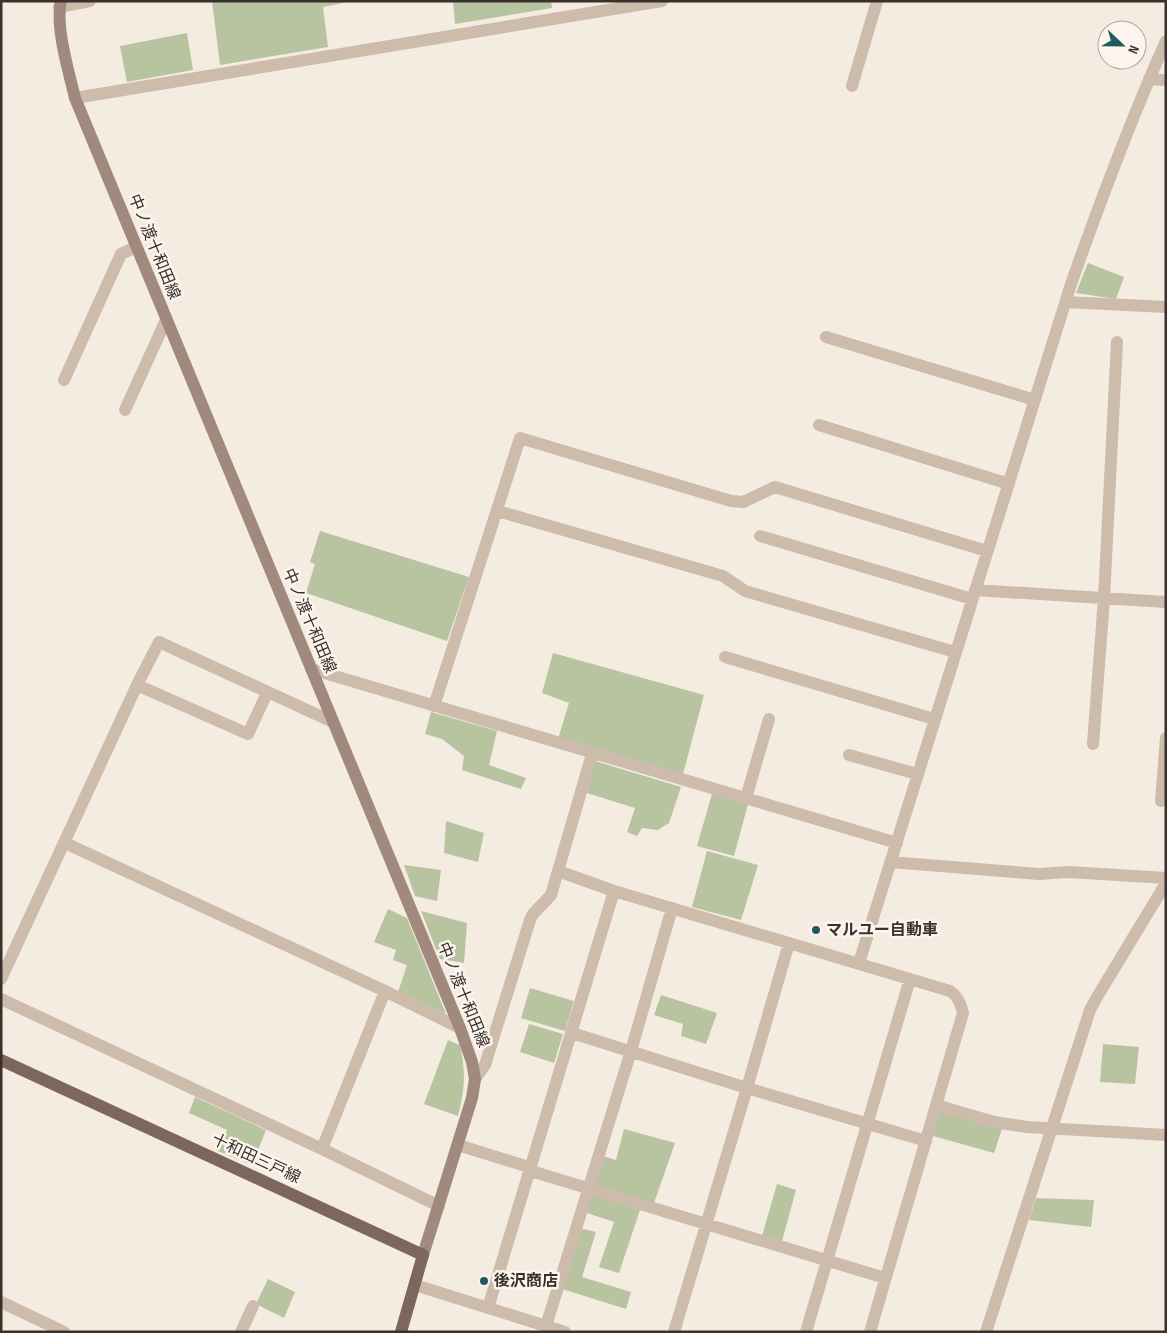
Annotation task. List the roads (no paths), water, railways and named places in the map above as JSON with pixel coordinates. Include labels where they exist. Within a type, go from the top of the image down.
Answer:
[{"type":"main road","name":"中ノ渡十和田線","points":[[60,4],[64,48],[75,98],[460,1028],[472,1062],[475,1079],[472,1098],[423,1254]]},
{"type":"main road","name":"十和田三戸線","points":[[1,1060],[423,1254]]},
{"type":"main road","points":[[401,1332],[423,1254]]},
{"type":"street","points":[[60,4],[90,1]]},
{"type":"street","points":[[75,98],[662,1]]},
{"type":"street","points":[[852,86],[877,1]]},
{"type":"street","points":[[859,963],[1066,302],[1104,190],[1166,41]]},
{"type":"street","points":[[1149,78],[1166,80]]},
{"type":"street","points":[[64,380],[121,254],[136,247]]},
{"type":"street","points":[[1066,302],[1166,307]]},
{"type":"street","points":[[125,410],[166,320]]},
{"type":"street","points":[[826,337],[1035,400]]},
{"type":"street","points":[[1093,744],[1104,598],[1117,342]]},
{"type":"street","points":[[819,425],[1009,484]]},
{"type":"street","points":[[434,706],[520,438],[731,501],[743,502],[775,487],[987,551]]},
{"type":"street","points":[[498,511],[723,576],[745,591],[955,652]]},
{"type":"street","points":[[760,536],[974,594],[1166,602]]},
{"type":"street","points":[[1,980],[137,685],[159,642],[333,722]]},
{"type":"street","points":[[724,657],[934,719]]},
{"type":"street","points":[[311,669],[897,844]]},
{"type":"street","points":[[137,685],[248,734],[267,693]]},
{"type":"street","points":[[746,798],[769,718]]},
{"type":"street","points":[[1161,802],[1166,738]]},
{"type":"street","points":[[475,1079],[485,1066],[530,920],[533,914],[551,895],[592,754]]},
{"type":"street","points":[[849,755],[917,774]]},
{"type":"street","points":[[65,843],[385,991],[460,1028]]},
{"type":"street","points":[[890,862],[1039,874],[1069,872],[1166,878]]},
{"type":"street","points":[[558,871],[614,891],[859,963],[950,991],[956,995],[962,1006],[963,1013],[870,1332]]},
{"type":"street","points":[[986,1332],[1051,1129],[1094,1004],[1166,883]]},
{"type":"street","points":[[488,1308],[614,891]]},
{"type":"street","points":[[546,1326],[631,1051],[672,908]]},
{"type":"street","points":[[674,1332],[789,943]]},
{"type":"street","points":[[806,1332],[910,979]]},
{"type":"street","points":[[322,1149],[385,991]]},
{"type":"street","points":[[1,999],[322,1149],[439,1206]]},
{"type":"street","points":[[572,1033],[747,1088],[926,1141]]},
{"type":"street","points":[[936,1105],[994,1122],[1027,1127],[1166,1135]]},
{"type":"street","points":[[458,1145],[588,1189],[885,1278]]},
{"type":"street","points":[[415,1285],[565,1332]]},
{"type":"street","points":[[1,1302],[64,1332]]},
{"type":"street","points":[[241,1332],[253,1306]]},
{"type":"place","name":"マルユー自動車","points":[[816,930]]},
{"type":"place","name":"後沢商店","points":[[484,1281]]}]
